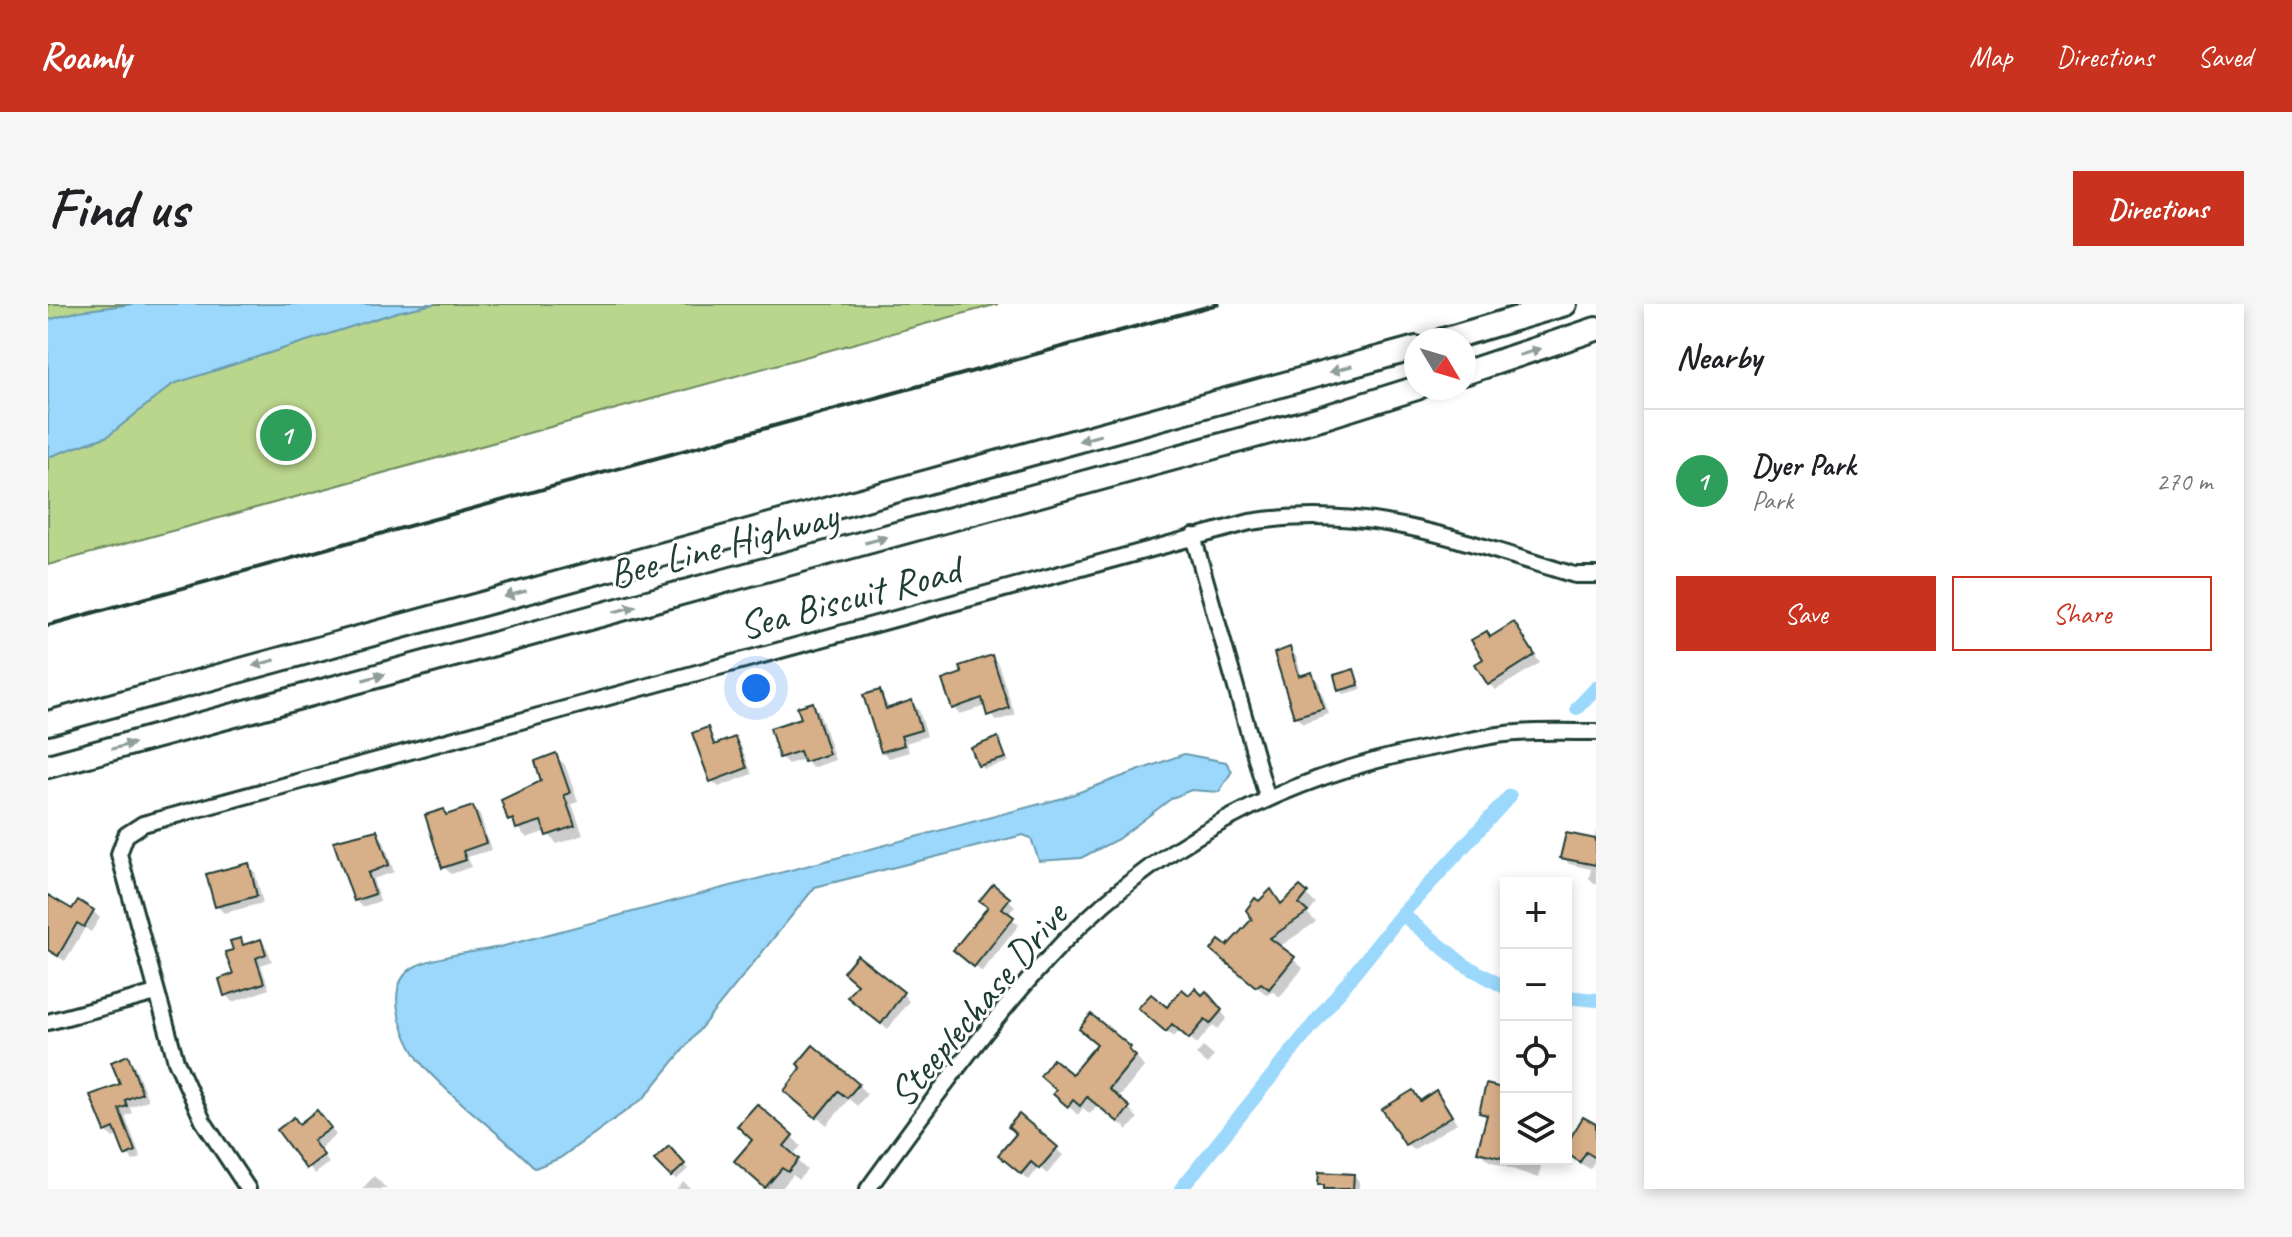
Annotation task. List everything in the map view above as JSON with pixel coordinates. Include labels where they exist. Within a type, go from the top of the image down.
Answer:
[{"type":"highway","points":[[1476,330],[1565,304]]},
{"type":"highway","points":[[1476,369],[1596,329]]},
{"type":"highway","name":"Bee Line Highway","points":[[48,723],[1404,351]]},
{"type":"highway","name":"Bee Line Highway","points":[[48,766],[1298,424],[1404,392]]},
{"type":"street","name":"Sea Biscuit Road","points":[[156,993],[119,854],[126,835],[143,824],[1193,536],[1287,516],[1351,516],[1413,526],[1575,575],[1596,575]]},
{"type":"street","points":[[1193,536],[1267,797]]},
{"type":"street","name":"Steeplechase Drive","points":[[868,1189],[963,1058],[1067,939],[1178,846],[1267,797],[1377,757],[1515,733],[1596,732]]},
{"type":"street","points":[[48,1022],[156,993],[190,1096],[222,1154],[248,1189]]},
{"type":"green space","points":[[48,304],[998,304],[48,565]]},
{"type":"water","points":[[133,304],[434,304],[397,312],[173,384],[108,436],[48,457],[48,320],[79,311]]},
{"type":"water","points":[[1184,754],[1226,762],[1232,771],[1219,792],[1191,790],[1172,798],[1118,839],[1081,858],[1039,861],[1031,838],[1023,835],[815,887],[644,1098],[560,1158],[535,1168],[426,1069],[404,1032],[397,1001],[399,987],[405,975],[424,963],[500,947],[1063,798]]},
{"type":"building","points":[[1514,622],[1535,655],[1488,685],[1475,664],[1483,659],[1471,640],[1487,631],[1490,637]]},
{"type":"building","points":[[1290,647],[1299,676],[1312,672],[1324,708],[1294,717],[1274,653]]},
{"type":"building","points":[[992,655],[1009,708],[987,716],[982,698],[952,709],[942,680],[962,673],[959,666]]},
{"type":"building","points":[[1354,669],[1359,685],[1338,691],[1334,675]]},
{"type":"building","points":[[880,690],[886,709],[912,700],[921,730],[901,736],[904,745],[881,752],[863,695]]},
{"type":"building","points":[[813,702],[829,754],[804,762],[800,751],[779,758],[770,728],[801,718],[797,707]]},
{"type":"building","points":[[708,727],[714,745],[735,737],[747,768],[710,782],[692,733]]},
{"type":"building","points":[[998,737],[1006,758],[978,766],[971,748]]},
{"type":"building","points":[[556,753],[570,793],[564,795],[575,826],[546,836],[541,821],[516,829],[513,819],[508,821],[501,800],[541,781],[535,761]]},
{"type":"building","points":[[473,806],[486,843],[463,851],[466,860],[442,868],[425,815],[444,809],[446,815]]},
{"type":"building","points":[[377,830],[389,865],[368,873],[375,894],[354,901],[333,841]]},
{"type":"building","points":[[1566,833],[1596,839],[1596,865],[1560,858]]},
{"type":"building","points":[[249,863],[257,896],[215,907],[206,874]]},
{"type":"building","points":[[993,884],[1010,898],[1002,908],[1014,917],[974,967],[953,950],[988,907],[979,901]]},
{"type":"building","points":[[1300,886],[1308,893],[1299,904],[1308,912],[1270,938],[1295,957],[1269,989],[1261,983],[1256,987],[1211,950],[1219,940],[1227,946],[1252,919],[1246,910],[1255,898],[1259,901],[1271,889],[1281,904]]},
{"type":"building","points":[[48,895],[72,909],[78,900],[94,910],[84,927],[77,923],[58,956],[48,950]]},
{"type":"building","points":[[241,938],[243,945],[261,939],[266,954],[256,958],[264,983],[224,996],[219,979],[233,974],[225,952],[233,950],[230,941]]},
{"type":"building","points":[[857,955],[904,992],[881,1024],[847,997],[857,984],[843,972]]},
{"type":"building","points":[[1195,988],[1202,995],[1206,991],[1222,1010],[1210,1024],[1205,1020],[1189,1039],[1172,1024],[1166,1032],[1138,1008],[1151,994],[1167,1007],[1182,989],[1189,995]]},
{"type":"building","points":[[1091,1014],[1131,1047],[1129,1050],[1136,1056],[1109,1089],[1130,1107],[1118,1122],[1087,1097],[1080,1106],[1073,1100],[1068,1107],[1053,1094],[1056,1090],[1040,1076],[1053,1059],[1072,1074],[1097,1044],[1079,1029]]},
{"type":"building","points":[[813,1045],[859,1084],[847,1098],[838,1091],[816,1118],[784,1091],[801,1068],[797,1064]]},
{"type":"building","points":[[128,1055],[142,1093],[125,1100],[127,1106],[119,1109],[135,1151],[125,1156],[114,1128],[105,1132],[90,1095],[120,1084],[111,1062]]},
{"type":"building","points":[[1486,1084],[1500,1088],[1500,1158],[1477,1152],[1487,1115],[1479,1113]]},
{"type":"building","points":[[1413,1090],[1420,1101],[1436,1090],[1452,1116],[1405,1145],[1382,1109]]},
{"type":"building","points":[[757,1104],[793,1135],[784,1146],[799,1159],[788,1172],[782,1168],[765,1188],[734,1161],[752,1140],[737,1126]]},
{"type":"building","points":[[317,1110],[331,1128],[313,1141],[324,1155],[306,1169],[277,1130],[294,1117],[299,1124]]},
{"type":"building","points":[[1019,1114],[1058,1147],[1039,1169],[1031,1162],[1021,1174],[998,1155],[1016,1134],[1008,1127]]},
{"type":"building","points":[[1583,1117],[1596,1124],[1596,1158],[1586,1152],[1580,1162],[1572,1157],[1572,1135]]},
{"type":"building","points":[[669,1146],[685,1164],[671,1177],[654,1160]]},
{"type":"building","points":[[1319,1172],[1354,1174],[1353,1189],[1324,1189],[1324,1185],[1318,1185]]},
{"type":"waterway","points":[[1577,708],[1596,688]]},
{"type":"waterway","points":[[1181,1189],[1402,914],[1510,796]]},
{"type":"waterway","points":[[1402,914],[1463,964],[1500,985]]},
{"type":"waterway","points":[[1572,998],[1596,1000]]},
{"type":"railway","points":[[48,625],[1218,304]]},
{"type":"place","name":"Dyer Park","points":[[286,435]]}]
